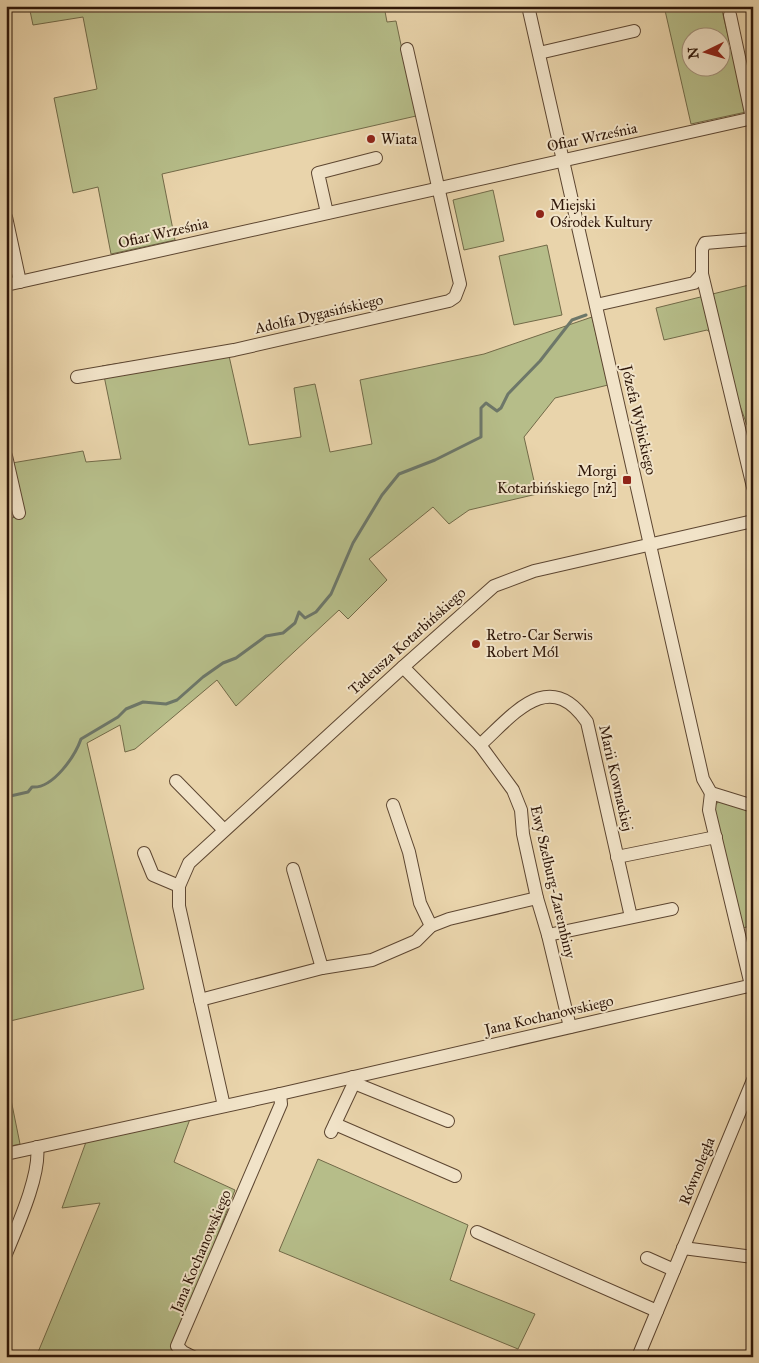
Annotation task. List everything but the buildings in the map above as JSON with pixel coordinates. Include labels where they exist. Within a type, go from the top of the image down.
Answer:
[{"type":"street","name":"Józefa Wybickiego","points":[[528,6],[703,779],[711,793],[710,810],[752,985]]},
{"type":"street","name":"Ofiar Września","points":[[6,285],[753,118],[730,15]]},
{"type":"street","points":[[538,53],[634,30]]},
{"type":"street","points":[[407,49],[439,188]]},
{"type":"street","points":[[326,212],[318,173],[376,158]]},
{"type":"street","name":"Adolfa Dygasińskiego","points":[[77,377],[234,350],[449,302],[455,297],[460,284],[439,188]]},
{"type":"street","points":[[6,217],[20,282]]},
{"type":"street","points":[[753,239],[705,243],[702,248],[702,274],[753,487]]},
{"type":"street","points":[[596,306],[694,283],[702,274]]},
{"type":"street","points":[[6,456],[19,513]]},
{"type":"street","name":"Tadeusza Kotarbińskiego","points":[[178,886],[189,863],[484,593],[502,582],[534,571],[753,521]]},
{"type":"street","name":"Ewy Szelburg-Zarembiny","points":[[403,667],[480,745],[513,790],[521,810],[523,834],[537,898],[570,1027]]},
{"type":"street","name":"Marii Kownackiej","points":[[480,745],[524,705],[536,698],[547,695],[570,702],[578,709],[587,722],[631,918]]},
{"type":"street","points":[[176,781],[224,830]]},
{"type":"street","points":[[711,793],[753,806]]},
{"type":"street","points":[[393,805],[409,852],[420,903],[431,926]]},
{"type":"street","points":[[617,857],[716,837]]},
{"type":"street","points":[[144,853],[153,875],[178,886],[179,906],[224,1106]]},
{"type":"street","points":[[293,869],[322,968]]},
{"type":"street","points":[[200,1000],[322,968],[372,960],[416,941],[431,926],[537,898]]},
{"type":"street","points":[[548,935],[672,909]]},
{"type":"street","name":"Jana Kochanowskiego","points":[[6,1154],[280,1094],[354,1080],[752,985]]},
{"type":"street","points":[[448,1121],[354,1080],[333,1128],[455,1176]]},
{"type":"street","name":"Równoległa","points":[[638,1357],[683,1248],[747,1109],[753,1080]]},
{"type":"street","name":"Jana Kochanowskiego","points":[[193,1357],[182,1352],[177,1346],[281,1104],[280,1094]]},
{"type":"street","points":[[6,1254],[19,1222],[39,1158],[37,1147]]},
{"type":"street","points":[[477,1232],[657,1311]]},
{"type":"street","points":[[683,1248],[753,1257]]},
{"type":"street","points":[[646,1258],[674,1270]]},
{"type":"green space","points":[[29,6],[384,6],[387,22],[396,21],[416,116],[162,174],[175,240],[111,254],[98,187],[73,193],[54,98],[97,89],[83,17],[33,25]]},
{"type":"green space","points":[[664,6],[721,6],[726,28],[682,28],[682,78],[732,78],[732,53],[746,112],[691,124]]},
{"type":"green space","points":[[493,190],[504,241],[464,250],[453,200]]},
{"type":"green space","points":[[547,245],[562,315],[514,325],[499,256]]},
{"type":"green space","points":[[753,284],[753,423],[747,425],[714,335],[707,330],[664,340],[656,308]]},
{"type":"green space","points":[[592,317],[608,385],[555,398],[524,437],[537,494],[469,510],[449,524],[433,507],[369,559],[387,580],[348,619],[339,610],[236,706],[217,680],[135,749],[125,752],[120,725],[87,743],[144,989],[6,1022],[6,520],[15,517],[6,464],[83,451],[86,462],[121,459],[102,366],[227,347],[249,445],[301,437],[294,388],[315,384],[330,452],[372,444],[360,380],[484,354]]},
{"type":"green space","points":[[719,801],[753,811],[753,925],[740,929],[713,808]]},
{"type":"green space","points":[[6,1075],[20,1144],[6,1147]]},
{"type":"green space","points":[[190,1119],[174,1162],[235,1190],[171,1355],[174,1357],[36,1357],[100,1203],[62,1208],[86,1142]]},
{"type":"green space","points":[[318,1159],[468,1225],[450,1280],[535,1314],[518,1349],[279,1251]]},
{"type":"waterway","points":[[6,797],[28,792],[32,787],[48,783],[62,770],[74,754],[81,739],[118,717],[126,709],[143,702],[166,704],[177,700],[203,677],[223,663],[236,658],[266,636],[283,633],[295,623],[299,612],[305,618],[316,612],[331,594],[353,543],[382,495],[399,474],[435,460],[481,437],[481,408],[486,403],[497,411],[501,408],[508,394],[540,361],[572,320],[586,315]]},
{"type":"place","name":"Wiata","points":[[371,139]]},
{"type":"place","name":"Miejski Ośrodek Kultury","points":[[540,214]]},
{"type":"place","name":"Morgi Kotarbińskiego [nż]","points":[[627,480]]},
{"type":"place","name":"Retro-Car Serwis Robert Mól","points":[[476,644]]}]
